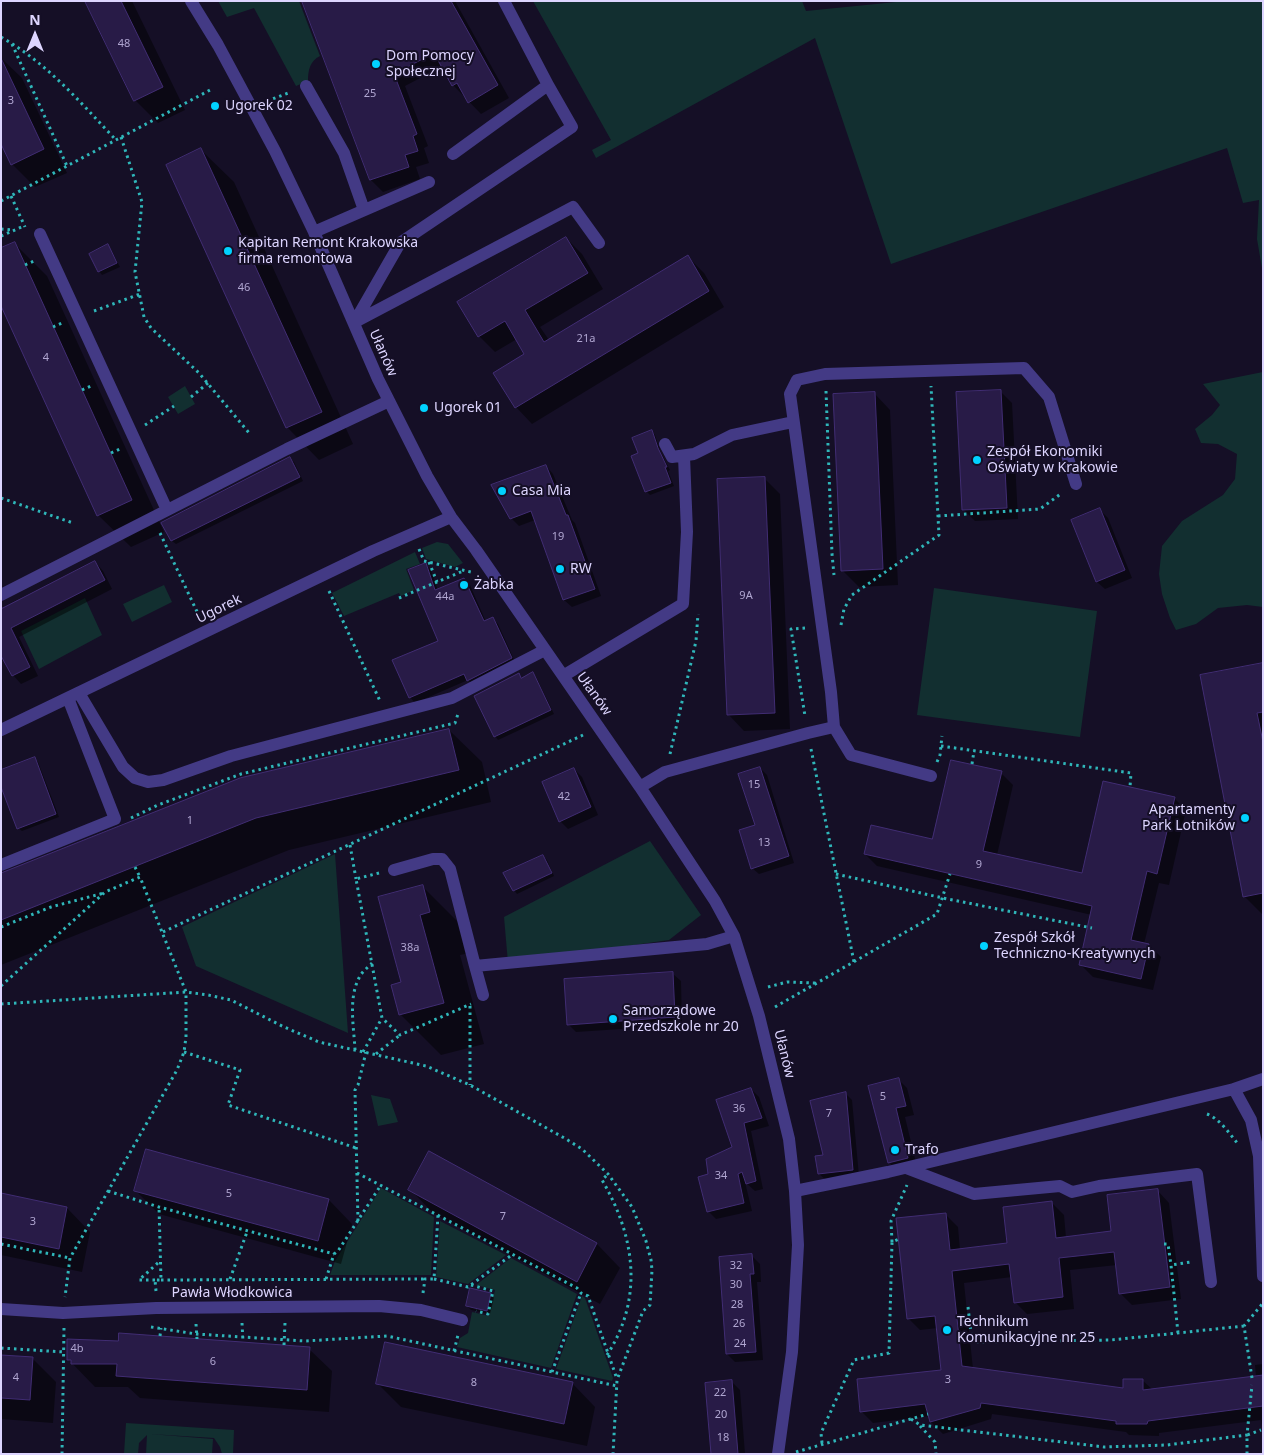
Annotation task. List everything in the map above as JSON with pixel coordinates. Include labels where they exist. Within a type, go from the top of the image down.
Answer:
[{"type":"street","name":"Ułanów","points":[[191,1],[218,46],[275,151],[314,232],[378,379],[427,476],[451,517],[600,727],[714,902],[734,936],[759,1016],[789,1139],[795,1191],[798,1245],[792,1352],[778,1454]]},
{"type":"street","points":[[354,323],[400,243],[572,127],[504,1]]},
{"type":"street","points":[[453,154],[548,85]]},
{"type":"street","points":[[306,86],[344,153],[364,210]]},
{"type":"street","points":[[314,232],[429,182]]},
{"type":"street","points":[[354,323],[572,208],[599,243]]},
{"type":"street","points":[[40,234],[167,510]]},
{"type":"street","points":[[931,776],[851,755],[834,727],[832,692],[790,394],[797,380],[825,374],[1024,368],[1049,397],[1076,484]]},
{"type":"street","points":[[1,595],[315,435],[389,400]]},
{"type":"street","points":[[665,444],[672,457],[684,456],[694,454],[732,435],[793,422]]},
{"type":"street","points":[[563,676],[683,604],[687,532],[684,456]]},
{"type":"street","name":"Ugorek","points":[[1,730],[373,551],[451,517]]},
{"type":"street","points":[[74,695],[123,767],[135,778],[148,782],[163,780],[231,756],[452,698],[545,650]]},
{"type":"street","points":[[1,865],[115,819],[74,695]]},
{"type":"street","points":[[640,787],[666,772],[834,727]]},
{"type":"street","points":[[394,870],[433,859],[442,859],[450,868],[483,995]]},
{"type":"street","points":[[475,966],[707,944],[734,936]]},
{"type":"street","points":[[795,1191],[910,1169],[1234,1089],[1263,1079]]},
{"type":"street","points":[[1234,1089],[1251,1120],[1259,1156],[1263,1276]]},
{"type":"street","points":[[910,1169],[974,1194],[1060,1186],[1072,1192],[1099,1186],[1197,1174],[1211,1282]]},
{"type":"street","name":"Pawła Włodkowica","points":[[1,1309],[63,1313],[156,1308],[379,1306],[465,1315]]},
{"type":"path","points":[[1,37],[38,60],[116,140]]},
{"type":"path","points":[[11,42],[67,166]]},
{"type":"path","points":[[1,201],[212,89]]},
{"type":"path","points":[[121,137],[142,202],[135,272],[144,317],[151,328],[199,373],[250,434]]},
{"type":"path","points":[[11,196],[31,238],[40,234]]},
{"type":"path","points":[[1,236],[25,225]]},
{"type":"path","points":[[1,229],[14,230]]},
{"type":"path","points":[[78,317],[140,294]]},
{"type":"path","points":[[838,607],[840,625],[844,609],[852,595],[939,535],[930,371]]},
{"type":"path","points":[[825,374],[832,554],[835,581]]},
{"type":"path","points":[[191,397],[208,383]]},
{"type":"path","points":[[132,432],[174,406]]},
{"type":"path","points":[[938,516],[1040,509],[1076,484]]},
{"type":"path","points":[[1,498],[73,523]]},
{"type":"path","points":[[152,517],[206,632]]},
{"type":"path","points":[[417,546],[424,561],[474,573]]},
{"type":"path","points":[[429,562],[437,582]]},
{"type":"path","points":[[399,598],[463,571]]},
{"type":"path","points":[[322,576],[386,715]]},
{"type":"path","points":[[822,627],[791,629],[808,733],[854,962]]},
{"type":"path","points":[[138,815],[240,774],[455,723],[464,692]]},
{"type":"path","points":[[163,932],[600,727]]},
{"type":"path","points":[[931,776],[940,754],[942,736]]},
{"type":"path","points":[[941,746],[1131,773],[1130,787]]},
{"type":"path","points":[[972,764],[974,751]]},
{"type":"path","points":[[350,845],[382,1018],[400,1034]]},
{"type":"path","points":[[62,1454],[63,1313],[70,1258],[168,1089],[184,1052],[186,992],[135,867]]},
{"type":"path","points":[[356,879],[394,870]]},
{"type":"path","points":[[836,874],[1092,928]]},
{"type":"path","points":[[759,1016],[937,914],[950,874]]},
{"type":"path","points":[[1,927],[51,907],[105,892],[140,877]]},
{"type":"path","points":[[1,986],[105,892]]},
{"type":"path","points":[[355,1050],[355,989],[359,977],[372,963]]},
{"type":"path","points":[[752,992],[787,982],[817,983]]},
{"type":"path","points":[[1,1004],[186,992],[231,1000],[310,1038],[333,1046],[426,1066],[470,1085],[574,1144],[608,1174],[632,1207],[651,1260],[650,1305],[643,1311],[617,1380],[613,1454]]},
{"type":"path","points":[[375,1054],[400,1034],[470,1005],[483,995]]},
{"type":"path","points":[[470,1005],[470,1085]]},
{"type":"path","points":[[358,1221],[355,1090],[358,1086],[364,1052],[382,1018]]},
{"type":"path","points":[[184,1052],[240,1070],[228,1105],[356,1148]]},
{"type":"path","points":[[822,1444],[821,1433],[854,1360],[889,1353],[891,1221],[910,1169]]},
{"type":"path","points":[[358,1173],[577,1288],[581,1293],[588,1296],[617,1380]]},
{"type":"path","points":[[607,1355],[625,1318],[630,1298],[631,1277],[628,1242],[623,1222],[602,1180],[608,1174]]},
{"type":"path","points":[[326,1279],[334,1254],[381,1186]]},
{"type":"path","points":[[108,1191],[247,1232],[334,1254]]},
{"type":"path","points":[[159,1207],[161,1280]]},
{"type":"path","points":[[434,1279],[438,1215]]},
{"type":"path","points":[[230,1279],[247,1232]]},
{"type":"path","points":[[892,1242],[899,1239]]},
{"type":"path","points":[[1,1244],[70,1258]]},
{"type":"path","points":[[1164,1244],[1168,1244],[1178,1333]]},
{"type":"path","points":[[160,1261],[139,1280],[434,1279],[468,1287],[513,1254]]},
{"type":"path","points":[[1171,1265],[1208,1260]]},
{"type":"path","points":[[421,1310],[425,1279]]},
{"type":"path","points":[[155,1280],[156,1308]]},
{"type":"path","points":[[465,1315],[488,1314],[493,1291],[471,1285]]},
{"type":"path","points":[[552,1372],[581,1293]]},
{"type":"path","points":[[968,1307],[972,1342],[1111,1340],[1244,1326],[1263,1303]]},
{"type":"path","points":[[1244,1326],[1252,1378]]},
{"type":"path","points":[[160,1336],[161,1328],[196,1334],[305,1340],[387,1336],[617,1386]]},
{"type":"path","points":[[196,1334],[197,1339]]},
{"type":"path","points":[[243,1336],[243,1342]]},
{"type":"path","points":[[284,1339],[284,1345]]},
{"type":"path","points":[[1,1348],[64,1352]]},
{"type":"path","points":[[1248,1454],[1252,1385]]},
{"type":"path","points":[[796,1452],[928,1414]]},
{"type":"path","points":[[912,1418],[936,1442],[936,1454]]},
{"type":"path","points":[[920,1425],[1104,1447],[1167,1445],[1248,1435],[1261,1430]]},
{"type":"green space","points":[[218,1],[299,1],[320,56],[310,66],[308,81],[296,86],[254,8],[227,17]]},
{"type":"green space","points":[[533,1],[802,1],[806,11],[906,1],[1263,1],[1263,274],[1257,239],[1259,200],[1243,203],[1227,148],[891,264],[815,38],[596,158],[592,150],[611,140]]},
{"type":"green space","points":[[1263,372],[1263,607],[1247,605],[1218,608],[1196,624],[1176,630],[1162,594],[1159,574],[1162,546],[1182,521],[1223,495],[1235,479],[1237,454],[1218,444],[1201,443],[1195,429],[1212,415],[1220,405],[1203,384]]},
{"type":"green space","points":[[185,386],[195,404],[178,414],[168,397]]},
{"type":"green space","points":[[437,542],[448,544],[463,563],[455,567],[426,559],[422,548]]},
{"type":"green space","points":[[415,552],[420,564],[406,569],[414,590],[401,596],[399,593],[344,616],[332,593]]},
{"type":"green space","points":[[164,585],[172,602],[132,622],[123,604]]},
{"type":"green space","points":[[934,588],[1097,611],[1080,737],[917,715]]},
{"type":"green space","points":[[85,598],[102,635],[39,669],[21,631]]},
{"type":"green space","points":[[650,841],[701,915],[669,940],[508,963],[504,917]]},
{"type":"green space","points":[[335,854],[348,1033],[196,966],[182,927]]},
{"type":"green space","points":[[371,1095],[390,1099],[398,1122],[378,1126]]},
{"type":"green space","points":[[381,1188],[434,1217],[431,1275],[330,1275],[335,1261]]},
{"type":"green space","points":[[440,1221],[506,1255],[468,1284],[436,1277]]},
{"type":"green space","points":[[511,1258],[577,1294],[551,1368],[457,1347],[460,1338],[468,1333],[472,1312],[489,1316],[495,1290],[476,1285]]},
{"type":"green space","points":[[582,1296],[585,1298],[613,1378],[612,1381],[556,1369]]},
{"type":"green space","points":[[126,1423],[234,1430],[233,1454],[222,1454],[214,1438],[150,1434],[213,1439],[212,1454],[146,1454],[147,1435],[139,1443],[138,1454],[124,1454]]},
{"type":"building","points":[[85,1],[121,1],[163,87],[134,101]]},
{"type":"building","points":[[302,1],[451,1],[498,85],[468,103],[457,83],[452,86],[434,53],[394,74],[417,134],[413,136],[418,151],[405,155],[409,167],[370,180]]},
{"type":"building","points":[[1,58],[44,149],[11,165],[1,144]]},
{"type":"building","points":[[201,148],[322,412],[286,428],[166,165]]},
{"type":"building","points":[[566,237],[588,273],[525,310],[544,342],[688,255],[709,291],[515,408],[493,373],[524,354],[505,321],[478,337],[457,302]]},
{"type":"building","points":[[15,242],[132,500],[97,516],[1,306],[1,248]]},
{"type":"building","points":[[108,244],[117,263],[98,272],[89,254]]},
{"type":"building","points":[[1001,390],[1007,508],[962,510],[956,392]]},
{"type":"building","points":[[875,392],[883,569],[841,571],[833,394]]},
{"type":"building","points":[[652,430],[667,467],[665,467],[671,483],[645,492],[631,456],[638,453],[632,438]]},
{"type":"building","points":[[290,457],[300,477],[171,541],[161,523]]},
{"type":"building","points":[[546,465],[566,515],[568,515],[595,589],[563,600],[531,511],[510,519],[491,485]]},
{"type":"building","points":[[765,477],[775,713],[727,715],[717,479]]},
{"type":"building","points":[[1100,508],[1125,570],[1096,582],[1071,520]]},
{"type":"building","points":[[95,561],[105,580],[11,628],[30,667],[12,676],[1,656],[1,606],[2,608]]},
{"type":"building","points":[[426,563],[435,590],[464,578],[484,621],[493,617],[512,658],[467,681],[464,674],[409,698],[392,660],[438,641],[408,570]]},
{"type":"building","name":"Apartamenty Park Lotników","points":[[1263,663],[1263,712],[1257,713],[1263,742],[1263,893],[1243,897],[1200,675]]},
{"type":"building","points":[[533,672],[551,710],[494,737],[474,696],[519,673],[521,678]]},
{"type":"building","points":[[449,729],[459,770],[256,818],[1,920],[1,873],[240,778]]},
{"type":"building","points":[[35,757],[56,814],[17,829],[1,787],[1,770]]},
{"type":"building","points":[[951,760],[1002,771],[983,851],[1082,873],[1103,781],[1175,797],[1157,874],[1147,871],[1131,940],[1149,944],[1141,979],[1079,965],[1092,906],[864,854],[871,825],[932,839]]},
{"type":"building","points":[[760,767],[789,856],[751,869],[739,830],[755,825],[738,774]]},
{"type":"building","points":[[574,768],[591,807],[559,822],[542,782]]},
{"type":"building","points":[[543,855],[552,873],[513,891],[503,873]]},
{"type":"building","points":[[423,885],[430,912],[420,915],[444,1003],[399,1015],[391,985],[401,982],[378,897]]},
{"type":"building","points":[[673,972],[675,1017],[567,1025],[564,979]]},
{"type":"building","points":[[899,1078],[906,1106],[896,1108],[908,1158],[888,1163],[868,1086]]},
{"type":"building","points":[[751,1088],[762,1118],[744,1123],[756,1181],[746,1184],[742,1172],[738,1174],[744,1203],[707,1212],[698,1177],[708,1174],[706,1159],[732,1147],[716,1100]]},
{"type":"building","points":[[846,1092],[853,1170],[818,1174],[815,1156],[823,1155],[810,1101]]},
{"type":"building","points":[[146,1149],[329,1199],[318,1241],[134,1191]]},
{"type":"building","points":[[429,1151],[597,1243],[577,1282],[408,1190]]},
{"type":"building","points":[[1158,1189],[1170,1287],[1119,1294],[1114,1252],[1059,1258],[1063,1297],[1014,1303],[1009,1264],[952,1271],[962,1366],[1123,1388],[1123,1379],[1143,1379],[1143,1390],[1263,1375],[1263,1406],[1148,1421],[1147,1424],[1116,1424],[1116,1421],[981,1403],[980,1408],[930,1422],[925,1404],[860,1412],[857,1379],[941,1370],[935,1316],[907,1319],[896,1218],[946,1213],[950,1250],[1007,1243],[1003,1207],[1052,1201],[1056,1238],[1111,1231],[1107,1195]]},
{"type":"building","points":[[1,1193],[67,1207],[59,1249],[1,1237]]},
{"type":"building","points":[[752,1254],[754,1274],[750,1274],[756,1352],[726,1354],[719,1257]]},
{"type":"building","points":[[470,1288],[491,1293],[487,1311],[466,1306]]},
{"type":"building","points":[[119,1333],[310,1347],[307,1390],[116,1376],[117,1364],[71,1364],[71,1360],[67,1360],[67,1339],[118,1341]]},
{"type":"building","points":[[385,1342],[573,1382],[564,1424],[376,1384]]},
{"type":"building","points":[[1,1355],[33,1357],[30,1400],[1,1398]]},
{"type":"building","points":[[732,1380],[738,1454],[711,1454],[705,1383]]},
{"type":"place","name":"Dom Pomocy Społecznej","points":[[376,64]]},
{"type":"place","name":"Ugorek 02","points":[[215,106]]},
{"type":"place","name":"Kapitan Remont Krakowska firma remontowa","points":[[228,251]]},
{"type":"place","name":"Ugorek 01","points":[[424,408]]},
{"type":"place","name":"Zespół Ekonomiki Oświaty w Krakowie","points":[[977,460]]},
{"type":"place","name":"Casa Mia","points":[[502,491]]},
{"type":"place","name":"RW","points":[[560,569]]},
{"type":"place","name":"Żabka","points":[[464,585]]},
{"type":"place","name":"Apartamenty Park Lotników","points":[[1245,818]]},
{"type":"place","name":"Zespół Szkół Techniczno-Kreatywnych","points":[[984,946]]},
{"type":"place","name":"Samorządowe Przedszkole nr 20","points":[[613,1019]]},
{"type":"place","name":"Trafo","points":[[895,1150]]},
{"type":"place","name":"Technikum Komunikacyjne nr 25","points":[[947,1330]]}]
